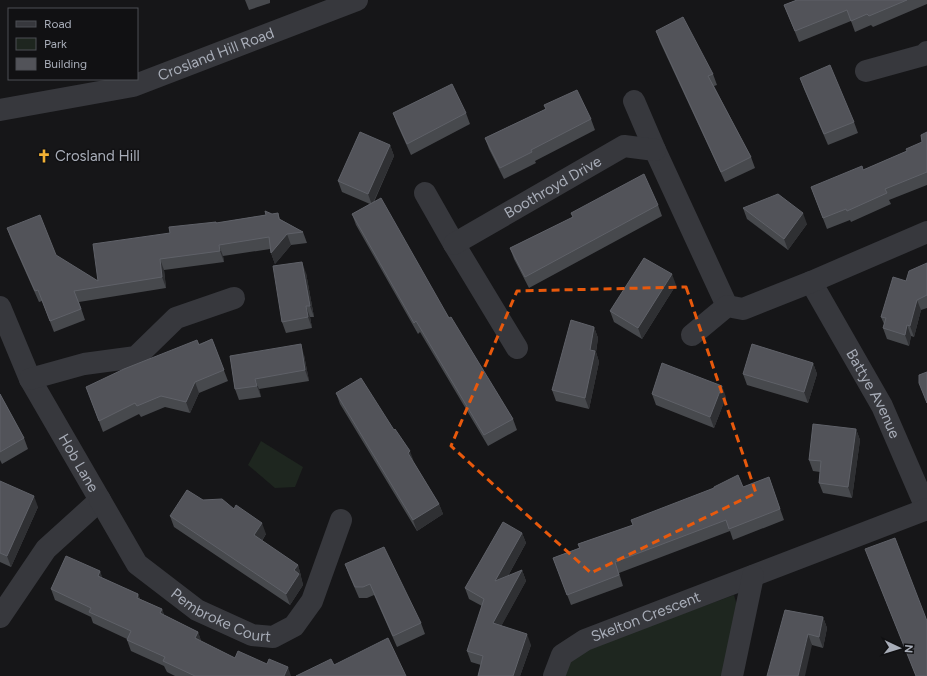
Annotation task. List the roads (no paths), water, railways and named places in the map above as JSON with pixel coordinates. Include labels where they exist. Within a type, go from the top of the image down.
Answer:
[{"type":"street","name":"Crosland Hill Road","points":[[0,110],[132,86],[357,0]]},
{"type":"street","points":[[866,70],[924,55],[927,52]]},
{"type":"street","points":[[634,101],[727,306]]},
{"type":"street","name":"Boothroyd Drive","points":[[454,244],[624,146],[655,150]]},
{"type":"street","points":[[425,193],[517,348]]},
{"type":"street","points":[[727,306],[743,309],[811,282],[927,232]]},
{"type":"street","name":"Battye Avenue","points":[[811,282],[882,406],[927,510]]},
{"type":"street","points":[[30,379],[84,364],[136,357],[176,318],[234,298]]},
{"type":"street","points":[[692,335],[727,306]]},
{"type":"street","name":"Hob Lane","points":[[0,307],[30,379],[100,500],[46,549],[0,617]]},
{"type":"street","name":"Pembroke Court","points":[[100,500],[137,564],[198,610],[252,636],[273,637],[294,626],[312,601],[341,520]]},
{"type":"street","name":"Skelton Crescent","points":[[554,676],[562,655],[585,640],[927,510]]},
{"type":"street","points":[[732,676],[753,576]]},
{"type":"place","name":"Crosland Hill","points":[[44,156]]}]
